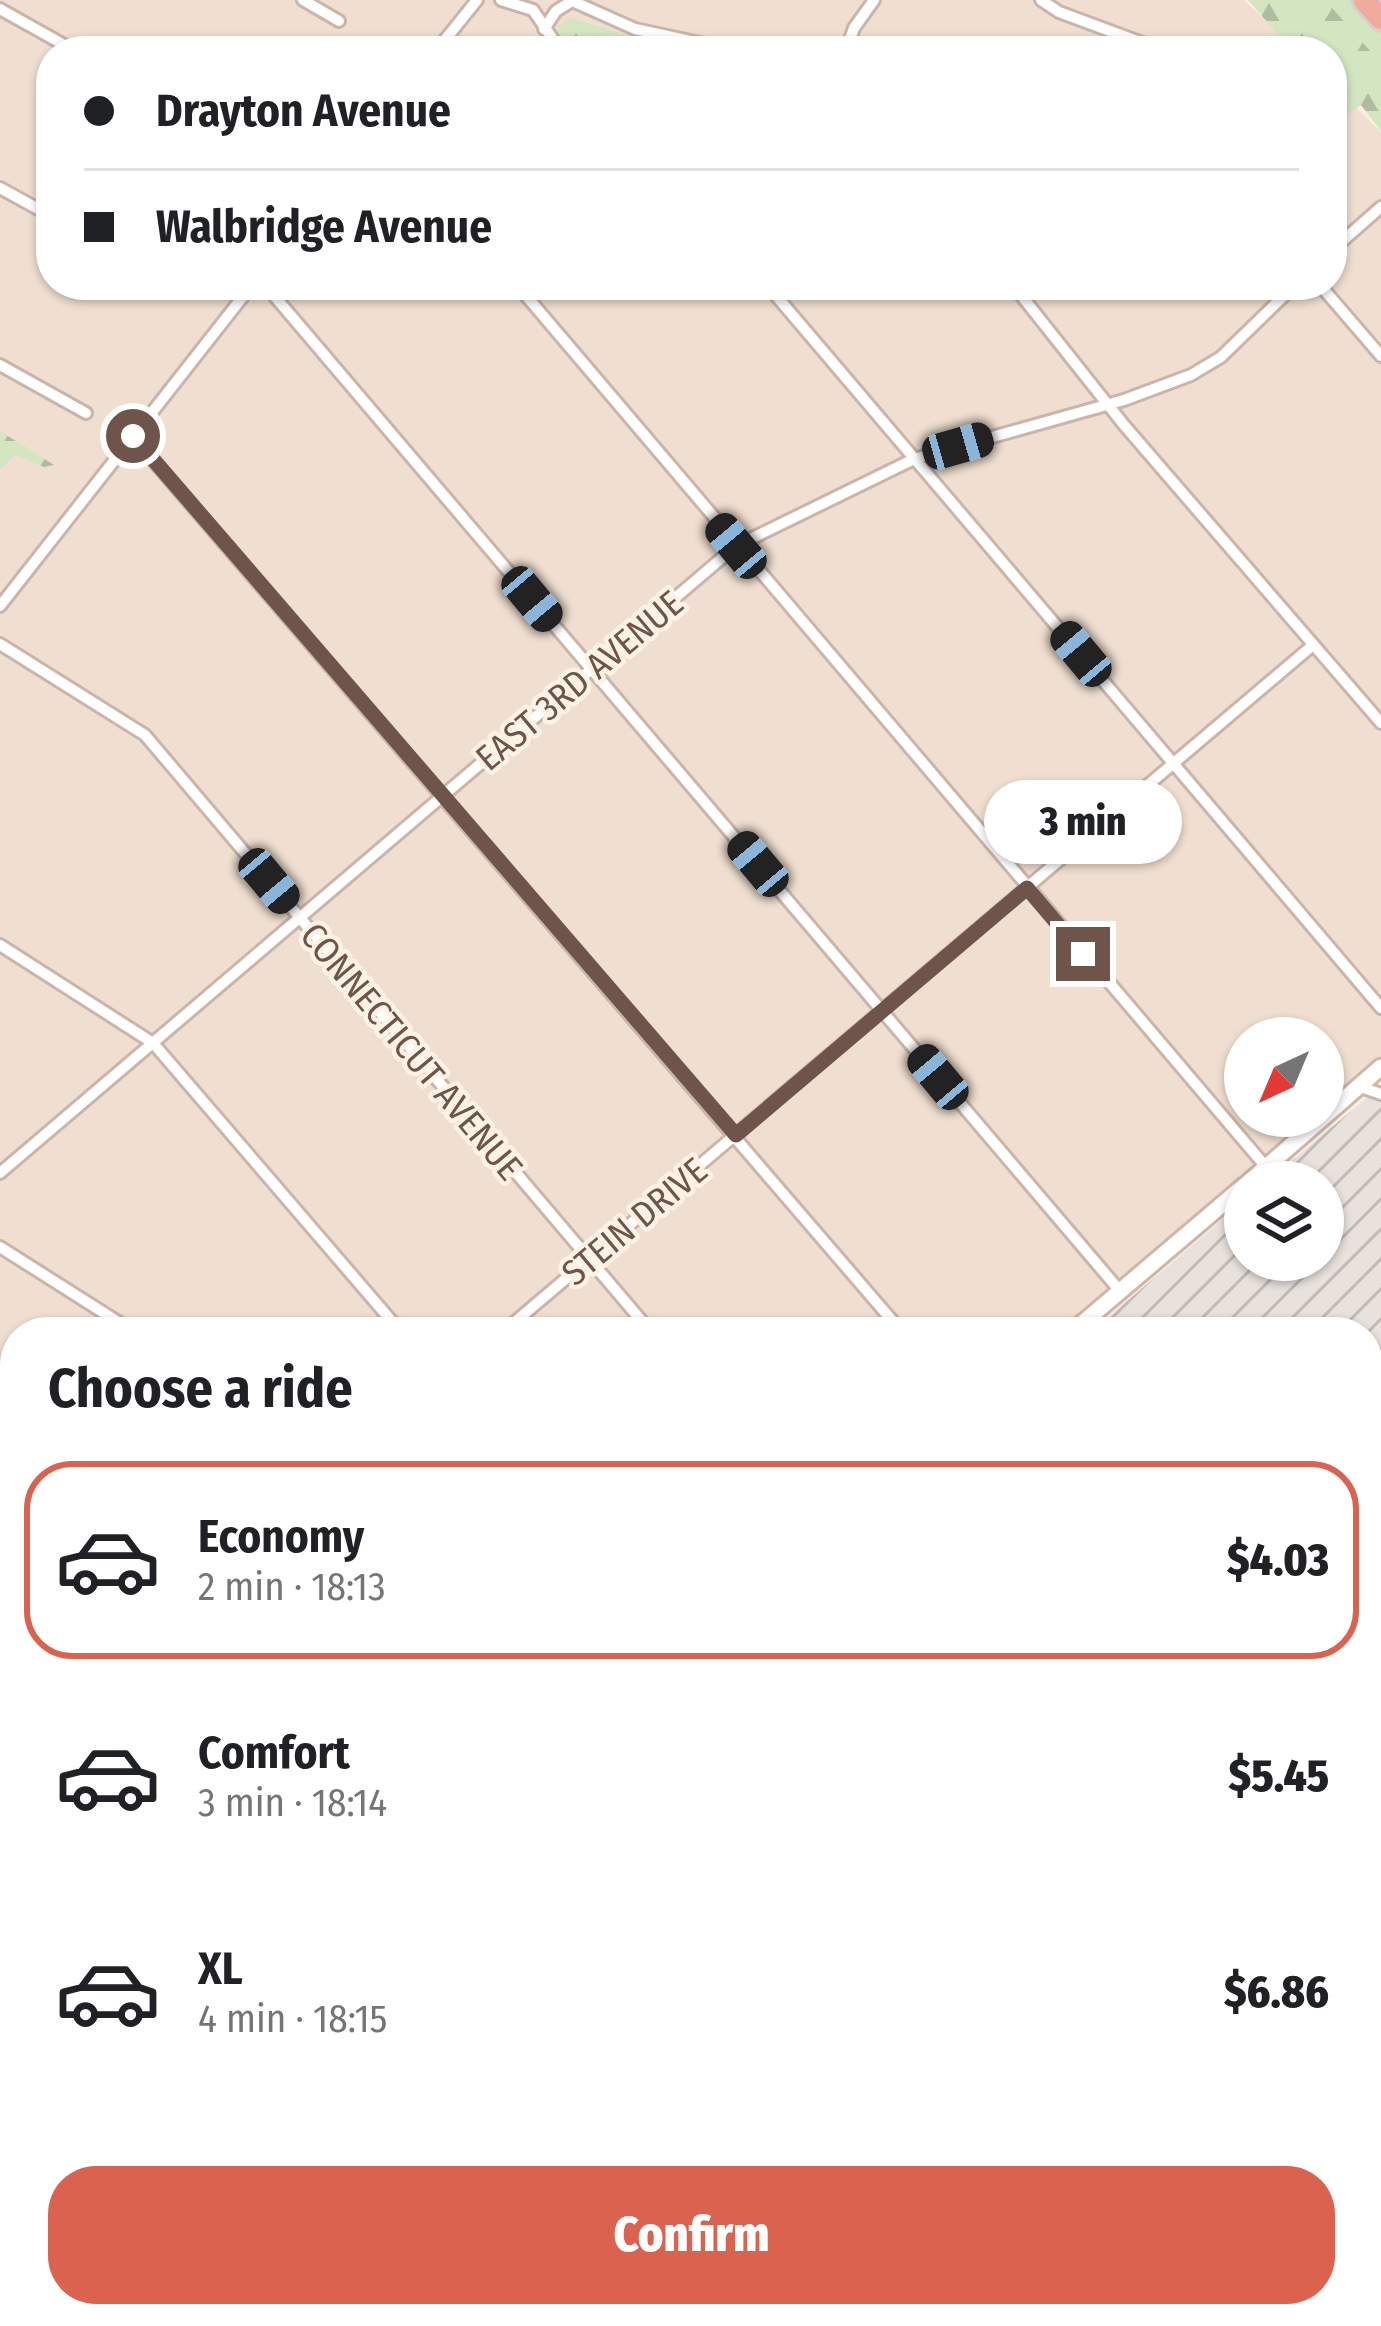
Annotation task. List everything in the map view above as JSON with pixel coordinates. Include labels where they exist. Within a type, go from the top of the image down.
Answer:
[{"type":"highway","points":[[1364,0],[1381,19]]},
{"type":"main road","points":[[1274,1161],[1381,1067]]},
{"type":"main road","points":[[1090,1317],[1224,1203]]},
{"type":"street","points":[[303,0],[339,21]]},
{"type":"street","points":[[448,36],[477,0]]},
{"type":"street","points":[[501,0],[556,11]]},
{"type":"street","points":[[851,36],[874,0]]},
{"type":"street","points":[[1042,0],[1060,12],[1124,36]]},
{"type":"street","points":[[544,29],[556,11],[571,1],[634,28],[669,36]]},
{"type":"street","points":[[0,9],[48,36]]},
{"type":"street","points":[[533,10],[549,36]]},
{"type":"street","points":[[0,188],[36,208]]},
{"type":"street","points":[[1347,237],[1381,207]]},
{"type":"street","points":[[0,606],[240,300]]},
{"type":"street","points":[[278,300],[1120,1291]]},
{"type":"street","points":[[531,300],[1262,1161]]},
{"type":"street","points":[[780,300],[1381,1008]]},
{"type":"street","points":[[1025,300],[1381,723]]},
{"type":"street","name":"EAST 3RD AVENUE","points":[[0,1173],[736,546],[914,459],[1108,404],[1190,375],[1221,357],[1280,300]]},
{"type":"street","points":[[1333,300],[1381,356]]},
{"type":"street","points":[[0,364],[86,413]]},
{"type":"street","points":[[133,436],[889,1317]]},
{"type":"street","name":"CONNECTICUT AVENUE","points":[[0,644],[145,735],[637,1317]]},
{"type":"street","name":"STEIN DRIVE","points":[[521,1317],[1313,645]]},
{"type":"street","points":[[0,945],[153,1043],[388,1317]]},
{"type":"street","points":[[1358,1086],[1381,1094]]},
{"type":"street","points":[[0,1247],[110,1317]]},
{"type":"shaded area","points":[[0,0],[1244,0],[1281,36],[36,36],[36,300],[1347,300],[1347,99],[1381,132],[1381,1065],[1344,1096],[1344,1017],[1224,1017],[1224,1137],[1296,1137],[1268,1161],[1224,1161],[1224,1199],[1086,1317],[0,1317]]},
{"type":"shaded area","points":[[1381,1086],[1381,1317],[1108,1317],[1224,1218],[1224,1281],[1344,1281],[1344,1161],[1291,1161],[1320,1137],[1344,1137],[1344,1117]]},
{"type":"green space","points":[[1248,0],[1325,0],[1381,63],[1381,131],[1361,105],[1347,113],[1347,36],[1279,36]]},
{"type":"green space","points":[[1325,0],[1354,0],[1381,32],[1381,63]]},
{"type":"green space","points":[[571,18],[629,36],[559,36],[558,26]]},
{"type":"green space","points":[[0,431],[54,465],[44,467],[15,455],[0,470]]},
{"type":"route","points":[[133,436],[736,1135],[1027,888],[1083,954]]}]
